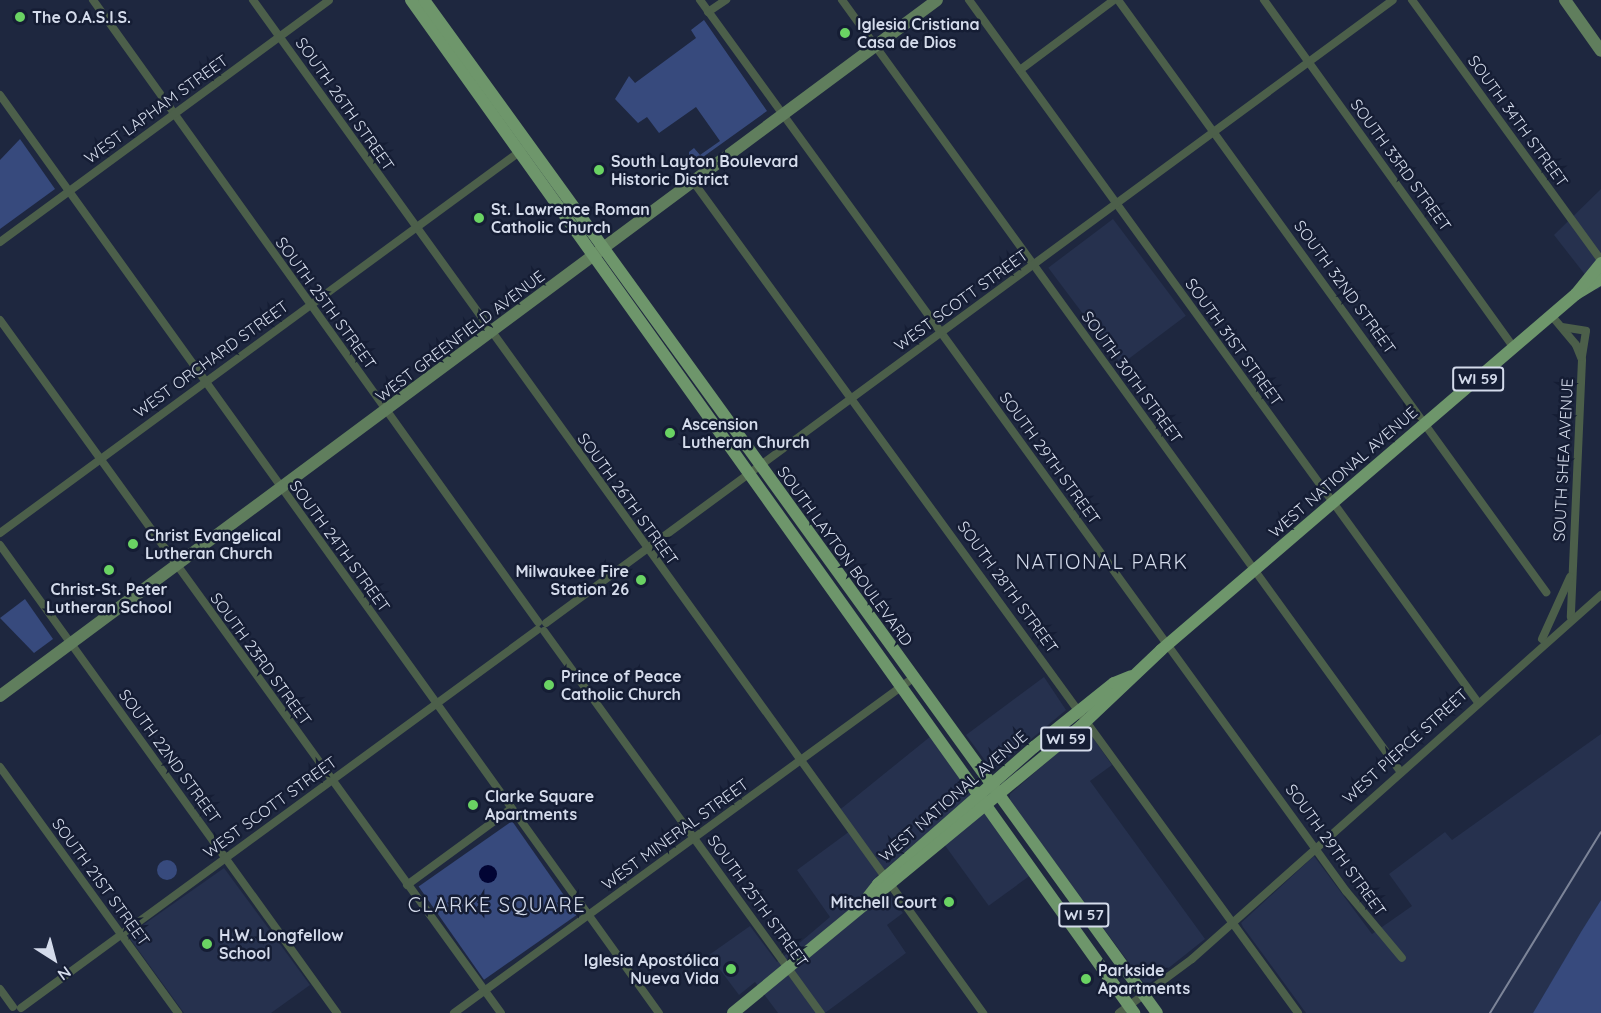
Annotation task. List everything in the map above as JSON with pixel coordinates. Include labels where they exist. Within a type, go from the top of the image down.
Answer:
[{"type":"main road","name":"SOUTH LAYTON BOULEVARD","points":[[411,0],[523,149]]},
{"type":"main road","name":"SOUTH LAYTON BOULEVARD","points":[[424,0],[747,476],[901,687],[1128,1011]]},
{"type":"main road","name":"WEST GREENFIELD AVENUE","points":[[0,696],[386,413],[780,114],[937,0]]},
{"type":"main road","points":[[1565,0],[1601,51]]},
{"type":"main road","name":"SOUTH LAYTON BOULEVARD","points":[[596,253],[759,466],[993,791],[1157,1013]]},
{"type":"main road","name":"WEST NATIONAL AVENUE","points":[[1576,294],[1601,261]]},
{"type":"main road","name":"WEST NATIONAL AVENUE","points":[[733,1013],[1131,676],[1551,315],[1576,294],[1601,279]]},
{"type":"main road","points":[[1031,871],[1042,867],[1068,894]]},
{"type":"street","name":"SOUTH 25TH STREET","points":[[93,0],[386,413],[821,1013]]},
{"type":"street","name":"SOUTH 26TH STREET","points":[[253,0],[490,334],[983,1013]]},
{"type":"street","name":"WEST LAPHAM STREET","points":[[0,242],[329,0]]},
{"type":"street","name":"SOUTH 29TH STREET","points":[[700,0],[780,114],[1315,847],[1402,958]]},
{"type":"street","points":[[708,12],[726,0]]},
{"type":"street","name":"SOUTH 30TH STREET","points":[[842,0],[1400,771]]},
{"type":"street","name":"SOUTH 31ST STREET","points":[[969,0],[1477,701]]},
{"type":"street","points":[[1020,70],[1116,0]]},
{"type":"street","name":"SOUTH 32ND STREET","points":[[1116,0],[1214,131],[1546,592]]},
{"type":"street","name":"SOUTH 33RD STREET","points":[[1264,0],[1514,348]]},
{"type":"street","name":"WEST SCOTT STREET","points":[[17,1010],[1394,0]]},
{"type":"street","name":"SOUTH 34TH STREET","points":[[1412,0],[1601,261]]},
{"type":"street","name":"SOUTH 24TH STREET","points":[[0,95],[659,1013]]},
{"type":"street","name":"WEST ORCHARD STREET","points":[[0,533],[523,149]]},
{"type":"street","name":"SOUTH 28TH STREET","points":[[692,180],[1298,1013]]},
{"type":"street","name":"SOUTH SHEA AVENUE","points":[[1551,315],[1562,327],[1582,360],[1571,617]]},
{"type":"street","name":"SOUTH 23RD STREET","points":[[0,320],[175,567],[501,1013]]},
{"type":"street","points":[[1562,327],[1586,331],[1582,360]]},
{"type":"street","name":"SOUTH 22ND STREET","points":[[0,545],[337,1013]]},
{"type":"street","points":[[1538,646],[1573,565]]},
{"type":"street","name":"WEST PIERCE STREET","points":[[1128,1011],[1315,847],[1538,646],[1601,595]]},
{"type":"street","name":"WEST MINERAL STREET","points":[[454,1013],[913,678]]},
{"type":"street","name":"SOUTH 21ST STREET","points":[[0,767],[178,1013]]},
{"type":"street","points":[[407,885],[511,808]]},
{"type":"street","points":[[0,989],[17,1010]]},
{"type":"shaded area","points":[[704,20],[767,111],[689,167],[689,152],[694,148],[700,155],[720,141],[696,107],[659,133],[647,117],[638,123],[615,99],[629,76],[635,83],[696,38],[691,30]]},
{"type":"shaded area","points":[[20,139],[55,189],[0,229],[0,160]]},
{"type":"shaded area","points":[[1601,189],[1601,287],[1597,290],[1554,235]]},
{"type":"shaded area","points":[[1113,219],[1186,316],[1121,364],[1048,268]]},
{"type":"shaded area","points":[[25,599],[53,639],[34,653],[0,618]]},
{"type":"shaded area","points":[[1044,677],[1066,710],[993,771],[966,735]]},
{"type":"shaded area","points":[[1086,728],[1112,765],[1090,781],[1205,939],[1146,986],[1010,801],[1010,794]]},
{"type":"shaded area","points":[[1601,734],[1601,900],[1533,1013],[1306,1013],[1243,927],[1241,923],[1314,856],[1372,934],[1412,906],[1389,874],[1445,832],[1452,840]]},
{"type":"shaded area","points":[[931,736],[972,795],[876,877],[903,913],[887,925],[906,953],[825,1013],[778,1013],[755,982],[739,995],[709,955],[750,926],[777,962],[830,917],[797,870],[850,831],[837,812]]},
{"type":"shaded area","points":[[985,807],[1033,873],[989,906],[941,839]]},
{"type":"shaded area","points":[[512,821],[577,914],[484,980],[419,886]]},
{"type":"shaded area","points":[[167,860],[174,863],[177,870],[174,877],[167,880],[160,877],[157,870],[160,863]]},
{"type":"shaded area","points":[[488,865],[494,868],[497,874],[494,880],[488,883],[482,880],[479,874],[482,868]]},
{"type":"shaded area","name":"H.W. Longfellow School","points":[[224,868],[310,985],[271,1013],[184,1013],[131,940],[133,932]]},
{"type":"shaded area","points":[[1601,900],[1601,1013],[1533,1013],[1581,932]]},
{"type":"railway","points":[[1490,1013],[1601,832]]},
{"type":"place","name":"The O.A.S.I.S.","points":[[20,17]]},
{"type":"place","name":"Iglesia Cristiana Casa de Dios","points":[[845,33]]},
{"type":"place","name":"South Layton Boulevard Historic District","points":[[599,170]]},
{"type":"place","name":"St. Lawrence Roman Catholic Church","points":[[479,218]]},
{"type":"place","name":"Ascension Lutheran Church","points":[[670,433]]},
{"type":"place","name":"Christ Evangelical Lutheran Church","points":[[133,544]]},
{"type":"place","name":"Christ-St. Peter Lutheran School","points":[[109,570]]},
{"type":"place","name":"Milwaukee Fire Station 26","points":[[641,580]]},
{"type":"place","name":"Prince of Peace Catholic Church","points":[[549,685]]},
{"type":"place","name":"Clarke Square Apartments","points":[[473,805]]},
{"type":"place","name":"Mitchell Court","points":[[949,902]]},
{"type":"place","name":"H.W. Longfellow School","points":[[207,944]]},
{"type":"place","name":"Iglesia Apostólica Nueva Vida","points":[[731,969]]},
{"type":"place","name":"Parkside Apartments","points":[[1086,979]]},
{"type":"district","name":"NATIONAL PARK","points":[[1102,561]]},
{"type":"district","name":"CLARKE SQUARE","points":[[497,904]]}]
